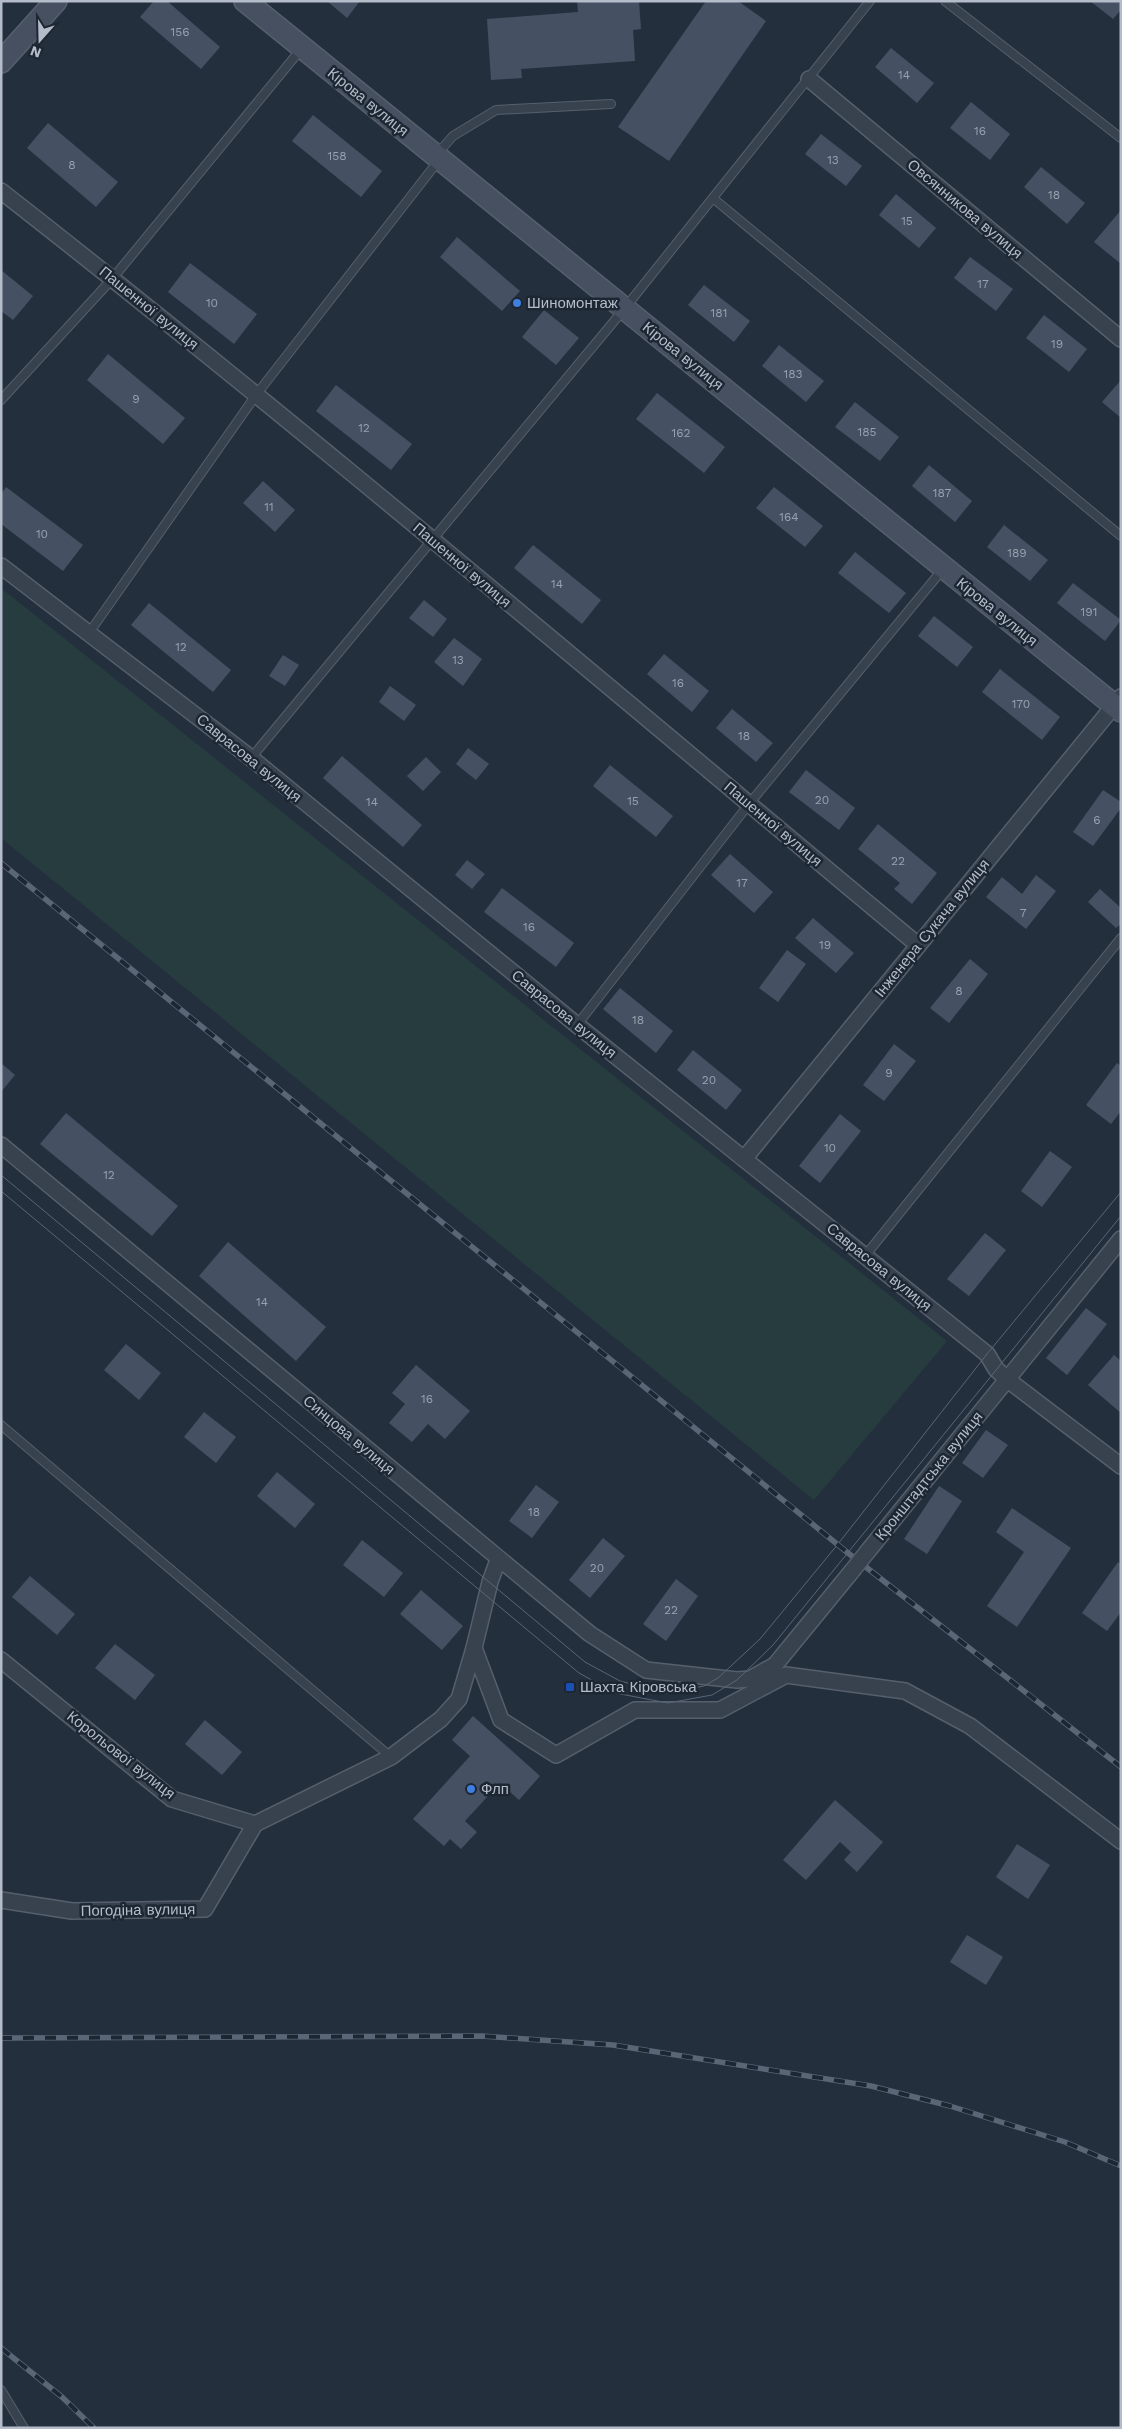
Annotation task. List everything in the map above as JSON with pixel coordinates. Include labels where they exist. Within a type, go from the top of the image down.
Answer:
[{"type":"main road","points":[[1,62],[56,1]]},
{"type":"main road","name":"Кірова вулиця","points":[[245,1],[625,308],[943,569],[1118,704]]},
{"type":"street","name":"Овсянникова вулиця","points":[[809,79],[1121,338]]},
{"type":"street","name":"Пашенної вулиця","points":[[1,191],[113,278],[256,394],[918,944]]},
{"type":"street","name":"Саврасова вулиця","points":[[1,566],[251,758],[577,1025],[987,1354],[996,1369],[1008,1380],[1121,1466]]},
{"type":"street","name":"Інженера Сукача вулиця","points":[[744,1159],[918,944],[1118,704]]},
{"type":"street","name":"Синцова вулиця","points":[[1,1145],[498,1560],[590,1634],[646,1670],[718,1678]]},
{"type":"street","name":"Кронштадтська вулиця","points":[[718,1678],[750,1679],[775,1665],[1121,1240]]},
{"type":"street","points":[[255,1824],[391,1757],[441,1719],[459,1698],[474,1648],[490,1582],[498,1560]]},
{"type":"street","points":[[474,1648],[501,1720],[556,1755],[635,1710],[720,1710],[786,1675],[905,1691],[970,1726],[1121,1841]]},
{"type":"street","name":"Корольової вулиця","points":[[1,1660],[172,1799],[255,1824]]},
{"type":"street","name":"Погодіна вулиця","points":[[1,1900],[72,1911],[204,1909],[255,1824]]},
{"type":"lane","points":[[251,758],[625,308],[714,199],[870,1]]},
{"type":"lane","points":[[946,1],[1121,138]]},
{"type":"lane","points":[[1,400],[113,278],[302,48]]},
{"type":"lane","points":[[89,632],[256,394],[453,136],[496,110],[611,104]]},
{"type":"lane","points":[[714,199],[1121,536]]},
{"type":"lane","points":[[577,1025],[749,804],[943,569]]},
{"type":"lane","points":[[865,1256],[1121,938]]},
{"type":"lane","points":[[1,1425],[391,1757]]},
{"type":"lane","points":[[1,2390],[24,2428]]},
{"type":"green space","points":[[1,588],[947,1341],[814,1500],[1,838]]},
{"type":"building","points":[[154,1],[167,1],[220,47],[201,69],[140,17]]},
{"type":"building","points":[[327,1],[360,1],[347,18]]},
{"type":"building","points":[[577,1],[639,1],[641,29],[633,30],[635,61],[521,69],[522,78],[491,80],[487,19],[578,12]]},
{"type":"building","points":[[706,1],[738,1],[766,21],[669,161],[618,127]]},
{"type":"building","points":[[1090,1],[1121,1],[1121,10],[1113,19]]},
{"type":"building","points":[[891,48],[934,83],[917,103],[875,67]]},
{"type":"building","points":[[971,102],[1010,134],[990,160],[950,128]]},
{"type":"building","points":[[313,115],[382,171],[361,197],[292,141]]},
{"type":"building","points":[[48,123],[118,182],[96,207],[27,148]]},
{"type":"building","points":[[821,134],[862,166],[846,186],[805,154]]},
{"type":"building","points":[[1041,167],[1085,203],[1067,224],[1024,187]]},
{"type":"building","points":[[896,194],[936,228],[919,248],[879,215]]},
{"type":"building","points":[[1121,210],[1121,264],[1094,242]]},
{"type":"building","points":[[457,237],[520,291],[502,311],[440,257]]},
{"type":"building","points":[[970,257],[1013,289],[996,311],[954,278]]},
{"type":"building","points":[[190,263],[257,314],[234,344],[168,292]]},
{"type":"building","points":[[1,270],[33,296],[13,320],[1,311]]},
{"type":"building","points":[[704,285],[750,321],[734,342],[688,305]]},
{"type":"building","points":[[544,310],[579,338],[556,365],[522,337]]},
{"type":"building","points":[[1044,315],[1087,349],[1069,372],[1026,338]]},
{"type":"building","points":[[779,345],[824,381],[806,402],[762,366]]},
{"type":"building","points":[[108,354],[185,418],[163,444],[87,380]]},
{"type":"building","points":[[1121,380],[1121,418],[1102,402]]},
{"type":"building","points":[[336,385],[412,444],[391,470],[316,411]]},
{"type":"building","points":[[657,393],[725,447],[704,473],[636,419]]},
{"type":"building","points":[[855,402],[899,437],[880,461],[835,427]]},
{"type":"building","points":[[929,465],[972,501],[955,522],[912,486]]},
{"type":"building","points":[[263,481],[295,510],[275,532],[243,503]]},
{"type":"building","points":[[6,487],[83,545],[63,571],[1,524],[1,494]]},
{"type":"building","points":[[774,487],[823,526],[805,547],[756,508]]},
{"type":"building","points":[[1004,525],[1048,560],[1030,581],[987,547]]},
{"type":"building","points":[[533,545],[601,600],[582,624],[514,568]]},
{"type":"building","points":[[855,552],[906,593],[889,613],[838,573]]},
{"type":"building","points":[[1073,583],[1121,620],[1105,641],[1057,603]]},
{"type":"building","points":[[424,600],[447,619],[433,637],[409,618]]},
{"type":"building","points":[[149,603],[231,670],[213,692],[131,625]]},
{"type":"building","points":[[934,616],[973,647],[957,667],[918,636]]},
{"type":"building","points":[[454,638],[482,659],[463,686],[434,662]]},
{"type":"building","points":[[664,654],[709,691],[692,712],[647,674]]},
{"type":"building","points":[[283,655],[299,665],[285,686],[269,676]]},
{"type":"building","points":[[1000,669],[1060,717],[1042,740],[982,692]]},
{"type":"building","points":[[390,686],[416,705],[404,721],[379,702]]},
{"type":"building","points":[[732,709],[773,743],[756,762],[716,728]]},
{"type":"building","points":[[468,748],[489,764],[476,780],[456,764]]},
{"type":"building","points":[[342,756],[422,825],[403,847],[323,778]]},
{"type":"building","points":[[426,757],[441,772],[423,791],[407,776]]},
{"type":"building","points":[[610,765],[673,816],[656,837],[593,786]]},
{"type":"building","points":[[806,770],[855,808],[839,830],[789,792]]},
{"type":"building","points":[[1103,790],[1121,802],[1121,808],[1093,846],[1073,832]]},
{"type":"building","points":[[878,824],[937,873],[912,904],[894,889],[900,883],[858,849]]},
{"type":"building","points":[[730,854],[773,892],[754,913],[711,875]]},
{"type":"building","points":[[467,860],[485,874],[472,889],[455,875]]},
{"type":"building","points":[[1036,875],[1056,891],[1026,929],[986,897],[1002,877],[1022,894]]},
{"type":"building","points":[[502,888],[574,943],[556,967],[484,912]]},
{"type":"building","points":[[1100,889],[1121,908],[1121,924],[1116,928],[1088,902]]},
{"type":"building","points":[[813,918],[854,953],[836,973],[795,938]]},
{"type":"building","points":[[787,950],[806,964],[778,1002],[759,988]]},
{"type":"building","points":[[970,959],[988,974],[949,1023],[930,1008]]},
{"type":"building","points":[[620,988],[673,1031],[656,1053],[603,1009]]},
{"type":"building","points":[[894,1044],[916,1061],[884,1101],[863,1085]]},
{"type":"building","points":[[693,1050],[742,1090],[726,1110],[677,1070]]},
{"type":"building","points":[[1,1063],[15,1075],[1,1092]]},
{"type":"building","points":[[1117,1063],[1121,1066],[1121,1111],[1111,1124],[1086,1105]]},
{"type":"building","points":[[66,1113],[178,1206],[152,1236],[40,1144]]},
{"type":"building","points":[[840,1114],[861,1131],[820,1183],[799,1166]]},
{"type":"building","points":[[1050,1151],[1072,1167],[1042,1207],[1021,1191]]},
{"type":"building","points":[[985,1233],[1006,1250],[969,1296],[947,1279]]},
{"type":"building","points":[[228,1242],[326,1327],[296,1361],[199,1276]]},
{"type":"building","points":[[1086,1308],[1107,1324],[1067,1375],[1046,1358]]},
{"type":"building","points":[[126,1344],[161,1373],[139,1400],[104,1370]]},
{"type":"building","points":[[1114,1355],[1121,1361],[1121,1413],[1088,1385]]},
{"type":"building","points":[[416,1365],[470,1411],[445,1439],[428,1424],[412,1442],[389,1423],[405,1404],[392,1393]]},
{"type":"building","points":[[204,1412],[236,1437],[216,1463],[184,1437]]},
{"type":"building","points":[[986,1430],[1008,1445],[983,1478],[962,1463]]},
{"type":"building","points":[[277,1472],[315,1504],[295,1528],[257,1496]]},
{"type":"building","points":[[536,1485],[559,1502],[532,1538],[509,1521]]},
{"type":"building","points":[[939,1486],[962,1501],[927,1554],[904,1539]]},
{"type":"building","points":[[1012,1508],[1071,1548],[1017,1627],[987,1606],[1024,1552],[996,1532]]},
{"type":"building","points":[[603,1538],[625,1556],[590,1598],[569,1580]]},
{"type":"building","points":[[362,1540],[403,1573],[384,1597],[343,1565]]},
{"type":"building","points":[[1118,1562],[1121,1564],[1121,1612],[1107,1631],[1082,1613]]},
{"type":"building","points":[[30,1576],[75,1614],[57,1635],[12,1597]]},
{"type":"building","points":[[676,1579],[698,1596],[666,1641],[643,1624]]},
{"type":"building","points":[[421,1590],[463,1626],[442,1650],[400,1614]]},
{"type":"building","points":[[115,1644],[155,1675],[135,1700],[95,1668]]},
{"type":"building","points":[[473,1716],[540,1776],[519,1800],[500,1783],[465,1821],[477,1832],[461,1849],[450,1839],[444,1846],[413,1819],[470,1756],[452,1740]]},
{"type":"building","points":[[205,1720],[242,1752],[222,1775],[185,1744]]},
{"type":"building","points":[[835,1800],[883,1842],[857,1872],[844,1860],[851,1852],[840,1842],[806,1880],[783,1860]]},
{"type":"building","points":[[1017,1844],[1050,1865],[1028,1899],[996,1877]]},
{"type":"building","points":[[967,1935],[1003,1957],[986,1985],[950,1962]]},
{"type":"tram line","points":[[1,1175],[585,1662],[620,1681],[667,1693],[704,1686],[718,1678],[760,1639],[838,1544],[987,1354],[1121,1192]]},
{"type":"tram line","points":[[1,1191],[579,1673],[615,1693],[668,1703],[712,1695],[737,1680],[773,1645],[1121,1216]]},
{"type":"railway","points":[[1,863],[848,1553],[1121,1767]]},
{"type":"railway","points":[[1,2038],[482,2036],[613,2045],[871,2086],[950,2106],[1065,2142],[1121,2166]]},
{"type":"railway","points":[[1,2348],[62,2397],[94,2428]]},
{"type":"place","name":"Шиномонтаж","points":[[517,303]]},
{"type":"place","name":"Шахта Кіровська","points":[[570,1687]]},
{"type":"place","name":"Флп","points":[[471,1789]]}]
